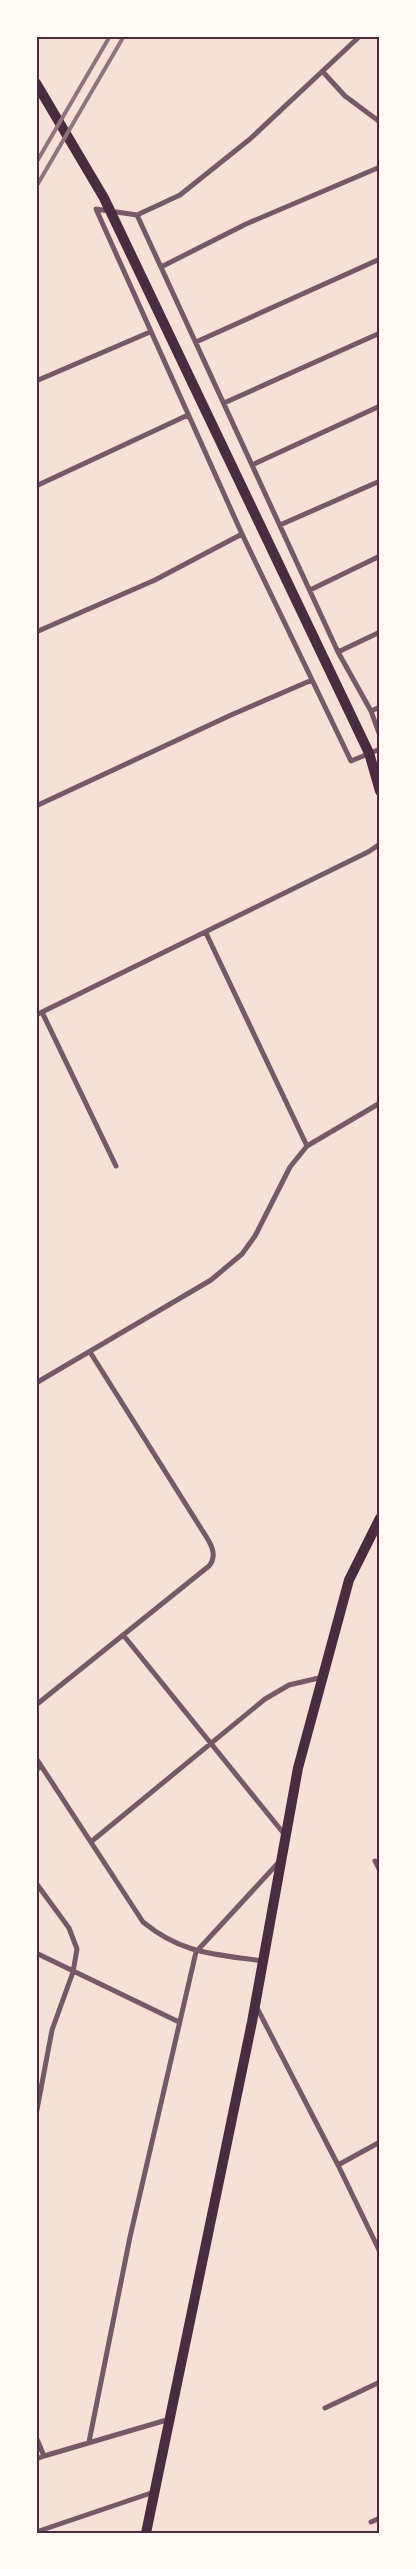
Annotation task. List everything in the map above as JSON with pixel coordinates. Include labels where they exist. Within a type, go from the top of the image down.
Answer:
[{"type":"main road","points":[[36,83],[104,198],[369,754],[380,790]]},
{"type":"main road","points":[[146,2533],[255,2004],[298,1768],[349,1580],[380,1518]]},
{"type":"street","points":[[360,36],[250,139],[180,195],[137,215],[96,209],[242,534],[351,762],[380,749]]},
{"type":"street","points":[[323,72],[345,96],[380,122]]},
{"type":"street","points":[[161,267],[246,224],[380,167]]},
{"type":"street","points":[[137,215],[338,652],[371,711],[380,736]]},
{"type":"street","points":[[196,342],[380,259]]},
{"type":"street","points":[[36,381],[150,332]]},
{"type":"street","points":[[224,402],[380,334]]},
{"type":"street","points":[[252,465],[380,406]]},
{"type":"street","points":[[36,486],[188,415]]},
{"type":"street","points":[[280,525],[380,481]]},
{"type":"street","points":[[36,632],[155,580],[242,534]]},
{"type":"street","points":[[310,590],[380,556]]},
{"type":"street","points":[[338,652],[380,632]]},
{"type":"street","points":[[36,806],[231,715],[312,680]]},
{"type":"street","points":[[371,711],[380,707]]},
{"type":"street","points":[[36,1015],[206,933],[368,852],[380,844]]},
{"type":"street","points":[[206,933],[307,1146]]},
{"type":"street","points":[[42,1012],[116,1166]]},
{"type":"street","points":[[36,1383],[211,1280],[232,1264],[255,1236],[290,1167],[307,1146],[380,1103]]},
{"type":"street","points":[[36,1705],[210,1566],[214,1556],[212,1547],[202,1530],[90,1352]]},
{"type":"street","points":[[124,1636],[285,1835]]},
{"type":"street","points":[[92,1841],[277,1691],[289,1685],[323,1677]]},
{"type":"street","points":[[36,1758],[92,1841],[129,1904],[143,1922],[161,1936],[196,1952],[263,1960]]},
{"type":"street","points":[[36,1772],[40,1764]]},
{"type":"street","points":[[89,2442],[130,2237],[196,1952],[281,1860]]},
{"type":"street","points":[[374,1861],[380,1871]]},
{"type":"street","points":[[36,1883],[76,1942],[73,1972],[52,2030],[36,2115]]},
{"type":"street","points":[[36,1953],[179,2022]]},
{"type":"street","points":[[255,2004],[338,2165],[380,2252]]},
{"type":"street","points":[[338,2165],[380,2142]]},
{"type":"street","points":[[325,2408],[380,2382]]},
{"type":"street","points":[[36,2459],[170,2418]]},
{"type":"street","points":[[36,2437],[44,2456]]},
{"type":"street","points":[[36,2532],[155,2492]]},
{"type":"street","points":[[371,2522],[380,2518]]},
{"type":"railway","points":[[36,163],[110,36]]},
{"type":"railway","points":[[36,187],[124,36]]}]
